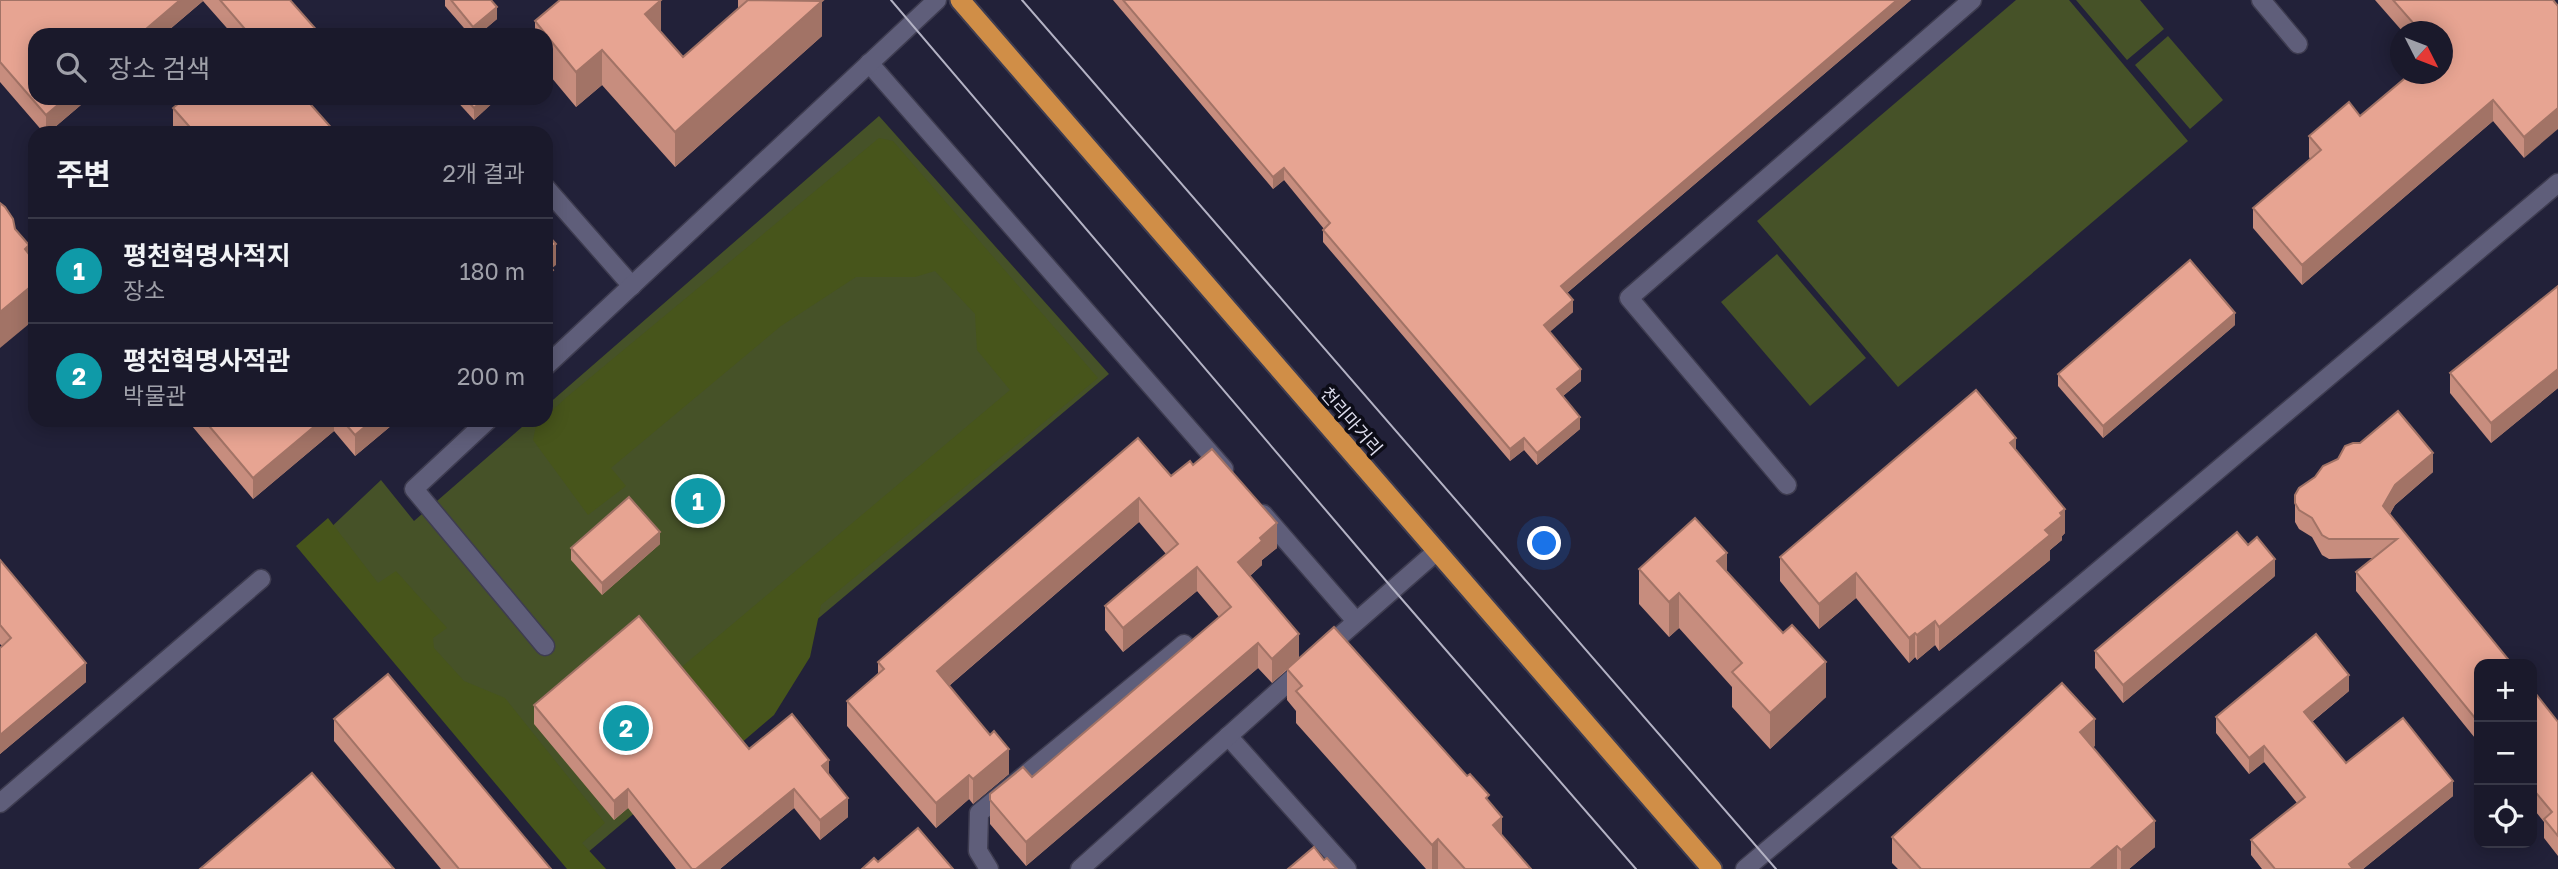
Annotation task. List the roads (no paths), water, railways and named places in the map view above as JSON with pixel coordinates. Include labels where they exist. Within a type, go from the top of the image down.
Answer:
[{"type":"highway","name":"천리마거리","points":[[960,0],[1712,869]]},
{"type":"street","points":[[553,359],[937,0]]},
{"type":"street","points":[[1787,485],[1629,298],[1972,0]]},
{"type":"street","points":[[2261,0],[2298,44]]},
{"type":"street","points":[[869,63],[1237,484]]},
{"type":"street","points":[[1745,869],[2558,183]]},
{"type":"street","points":[[553,196],[632,286]]},
{"type":"street","points":[[480,427],[414,489],[545,646]]},
{"type":"street","points":[[1255,505],[1356,621]]},
{"type":"street","points":[[1080,869],[1437,551]]},
{"type":"street","points":[[0,803],[261,579]]},
{"type":"street","points":[[989,869],[978,851],[979,813],[1184,644]]},
{"type":"street","points":[[1228,736],[1347,869]]},
{"type":"tram line","points":[[891,0],[1393,589],[1636,869]]},
{"type":"tram line","points":[[1022,0],[1776,869]]},
{"type":"place","name":"평천혁명사적지","points":[[698,501]]},
{"type":"place","name":"평천혁명사적관","points":[[626,728]]}]
